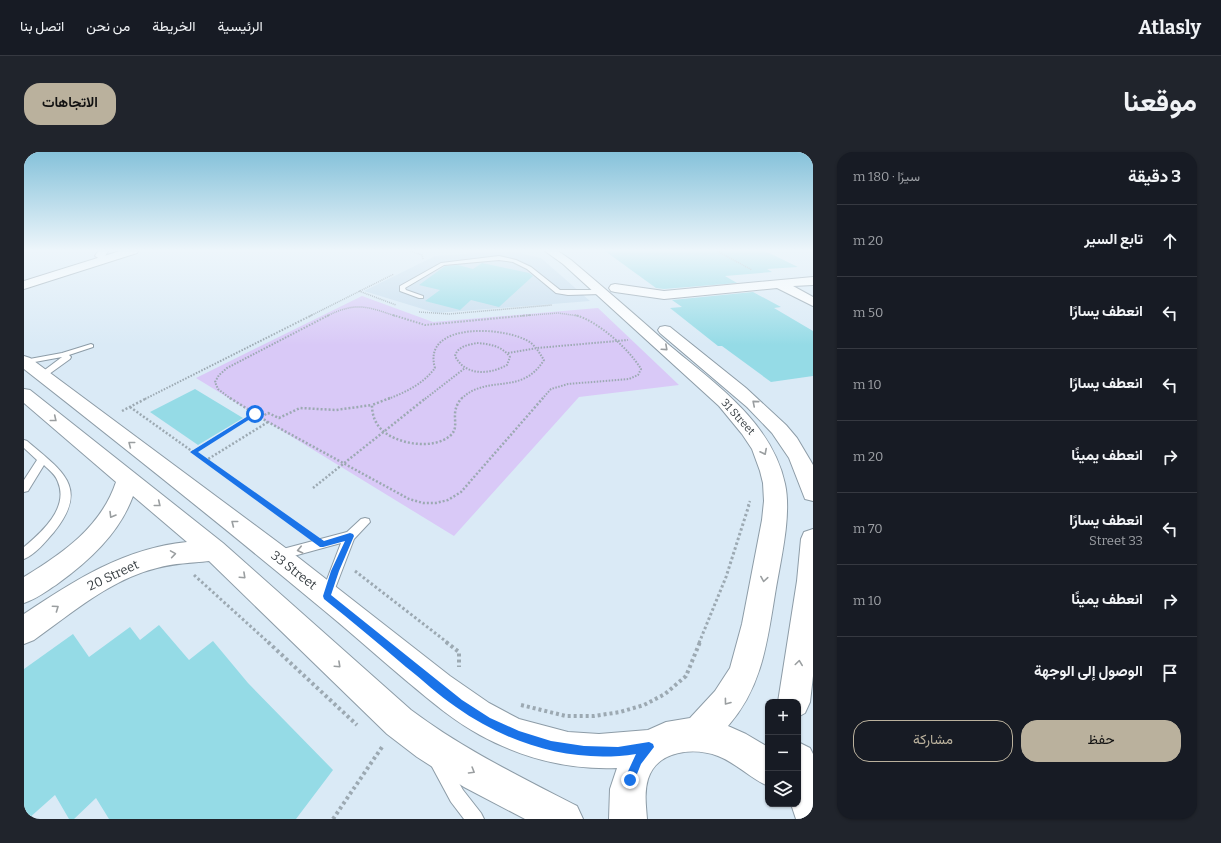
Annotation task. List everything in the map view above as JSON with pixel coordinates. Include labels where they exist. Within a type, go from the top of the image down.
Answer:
[{"type":"street","points":[[605,283],[644,293],[664,294],[804,282]]},
{"type":"street","name":"31 Street","points":[[605,283],[639,307],[746,396],[777,424],[801,458],[813,493]]},
{"type":"street","name":"31 Street","points":[[605,283],[652,337],[743,420],[758,440],[769,462],[775,485],[775,509],[761,596],[748,659],[741,680],[730,699],[715,717],[697,734]]},
{"type":"street","points":[[781,285],[813,302]]},
{"type":"street","points":[[639,307],[648,300],[664,294]]},
{"type":"street","name":"33 Street","points":[[25,362],[327,596],[458,704],[486,721],[512,733],[551,746],[584,751],[618,752],[649,747]]},
{"type":"street","points":[[24,394],[214,550],[399,722],[429,746],[477,774],[564,819]]},
{"type":"street","points":[[24,591],[78,554],[99,534],[113,515],[128,479]]},
{"type":"street","points":[[794,699],[812,581],[813,539]]},
{"type":"street","name":"20 Street","points":[[24,630],[104,577],[131,565],[157,557],[214,550]]},
{"type":"street","points":[[628,819],[627,804],[630,780],[637,761],[649,747],[671,736],[697,734],[721,740],[746,752],[765,766]]},
{"type":"street","points":[[800,771],[813,814]]},
{"type":"street","points":[[801,803],[813,819]]},
{"type":"lane","points":[[410,282],[402,287],[403,290],[421,297]]},
{"type":"lane","points":[[545,282],[558,292],[568,294],[605,283]]},
{"type":"lane","points":[[42,375],[76,352],[90,346]]},
{"type":"lane","points":[[25,362],[76,352]]},
{"type":"lane","points":[[24,443],[63,481],[66,493],[64,507],[55,523],[40,541],[24,554]]},
{"type":"lane","points":[[24,488],[42,460]]},
{"type":"lane","points":[[327,596],[350,536],[365,522]]},
{"type":"lane","points":[[276,556],[350,536]]},
{"type":"lane","points":[[429,746],[450,783],[475,819]]},
{"type":"path","points":[[102,422],[377,282]]},
{"type":"path","points":[[358,291],[401,307]]},
{"type":"path","points":[[417,312],[449,314],[556,305]]},
{"type":"path","points":[[364,306],[407,322],[425,325],[558,313],[568,314],[586,319],[615,341],[639,362],[641,369],[638,375],[629,379],[568,384],[551,389],[461,492],[451,499],[438,503],[423,503],[409,499],[260,418],[224,395],[218,389],[215,382],[219,375],[227,368],[346,308],[364,306]]},
{"type":"path","points":[[260,418],[268,413],[279,418],[300,408],[336,410],[372,405],[397,395],[426,379],[435,368],[433,356],[435,350],[445,340],[460,333],[478,331],[500,332],[520,337],[537,348],[544,360],[540,370],[534,375],[525,379],[477,388],[464,397],[457,405],[455,410],[455,426],[453,432],[441,441],[432,444],[412,443],[393,437],[384,432],[376,422],[372,405]]},
{"type":"path","points":[[508,353],[537,348],[652,337]]},
{"type":"path","points":[[476,343],[491,345],[504,350],[508,353],[510,358],[507,366],[496,371],[480,372],[465,368],[460,364],[455,356],[456,352],[463,346],[476,343]]},
{"type":"path","points":[[314,488],[465,368]]},
{"type":"path","points":[[130,407],[323,544]]},
{"type":"path","points":[[193,452],[255,414]]},
{"type":"path","points":[[205,461],[268,422]]},
{"type":"path","points":[[518,704],[566,716],[594,716],[620,712],[644,704],[665,694],[686,676],[726,577],[751,497]]},
{"type":"path","points":[[340,559],[459,652],[459,667],[466,671]]},
{"type":"path","points":[[189,573],[200,579],[358,726]]},
{"type":"path","points":[[333,819],[399,722]]},
{"type":"path","points":[[376,743],[382,748]]},
{"type":"shaded area","points":[[382,282],[568,282],[590,301],[436,313],[364,291]]},
{"type":"shaded area","points":[[362,296],[433,322],[598,308],[679,385],[579,397],[454,536],[196,378]]},
{"type":"building","points":[[423,282],[526,282],[499,307],[471,300],[460,310],[425,301],[440,290],[419,285]]},
{"type":"building","points":[[648,282],[737,283],[664,289],[656,288]]},
{"type":"building","points":[[753,292],[781,307],[774,308],[813,331],[813,376],[771,382],[722,346],[718,346],[670,308],[682,307],[672,300]]},
{"type":"building","points":[[195,389],[243,418],[198,445],[150,412]]},
{"type":"building","points":[[159,625],[189,660],[213,641],[248,683],[333,770],[296,819],[109,819],[96,798],[74,819],[69,819],[55,795],[28,819],[24,819],[24,669],[73,634],[89,657],[130,627],[140,640]]},
{"type":"route","points":[[255,414],[193,452],[323,544],[350,536],[335,571],[327,596],[458,704],[486,721],[518,736],[551,746],[584,751],[618,752],[649,747],[637,761],[630,780]]}]
